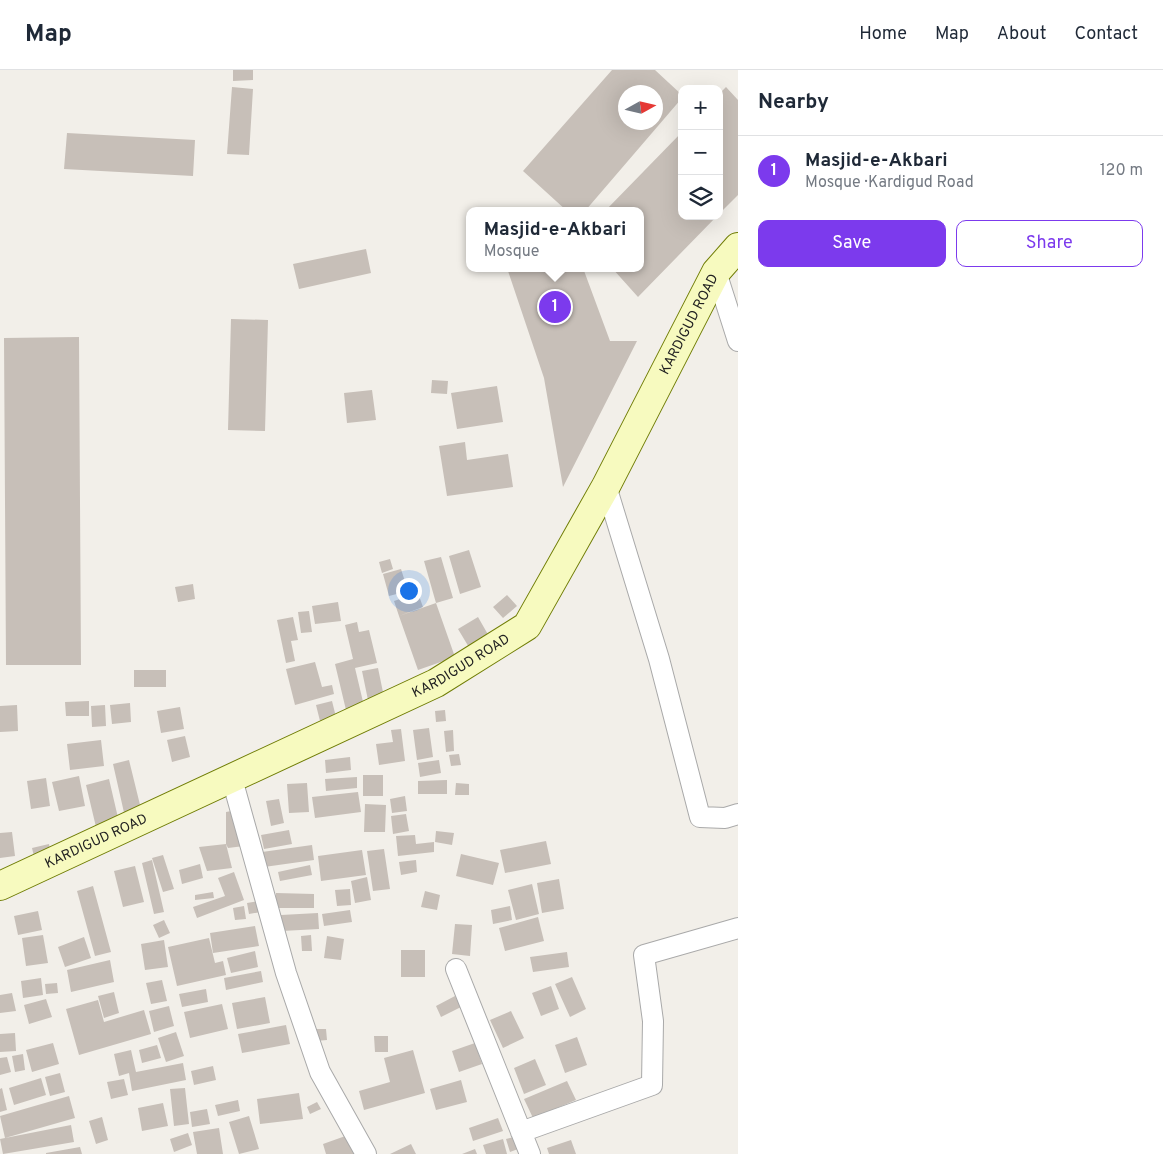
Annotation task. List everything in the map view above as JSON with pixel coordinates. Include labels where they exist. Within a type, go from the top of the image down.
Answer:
[{"type":"street","name":"KARDIGUD ROAD","points":[[0,886],[436,683],[527,626],[606,486],[716,272],[738,248]]},
{"type":"street","points":[[716,272],[738,341]]},
{"type":"street","points":[[606,486],[659,658],[700,817],[725,818],[738,814]]},
{"type":"street","points":[[232,779],[286,973],[320,1072],[366,1154]]},
{"type":"street","points":[[521,1132],[652,1085],[653,1021],[644,955],[738,928]]},
{"type":"street","points":[[456,969],[530,1154]]},
{"type":"building","points":[[233,70],[253,70],[253,80],[233,81]]},
{"type":"building","points":[[612,70],[655,70],[678,91],[678,103],[663,120],[663,85],[618,85],[618,130],[655,130],[588,207],[563,207],[523,171]]},
{"type":"building","points":[[232,87],[253,89],[249,155],[227,154]]},
{"type":"building","points":[[726,87],[738,100],[738,195],[723,210],[723,130],[723,90]]},
{"type":"building","points":[[67,133],[195,140],[193,176],[64,169]]},
{"type":"building","points":[[678,136],[678,220],[713,220],[638,297],[616,272],[644,272],[644,207],[609,207]]},
{"type":"building","points":[[366,249],[371,273],[299,289],[293,264]]},
{"type":"building","points":[[508,272],[584,272],[610,341],[637,341],[563,487],[544,378]]},
{"type":"building","points":[[231,319],[268,320],[265,431],[228,430]]},
{"type":"building","points":[[79,337],[81,665],[6,665],[4,338]]},
{"type":"building","points":[[432,380],[448,381],[447,394],[431,393]]},
{"type":"building","points":[[497,386],[503,422],[457,429],[451,393]]},
{"type":"building","points":[[372,390],[376,420],[347,423],[344,393]]},
{"type":"building","points":[[465,442],[467,460],[508,454],[513,487],[447,496],[439,446]]},
{"type":"building","points":[[469,550],[481,587],[460,594],[449,556]]},
{"type":"building","points":[[441,557],[453,598],[436,603],[424,561]]},
{"type":"building","points":[[390,559],[393,569],[382,573],[379,562]]},
{"type":"building","points":[[401,569],[408,591],[389,596],[383,574]]},
{"type":"building","points":[[193,584],[195,599],[178,602],[175,587]]},
{"type":"building","points":[[418,593],[423,607],[399,616],[394,601]]},
{"type":"building","points":[[507,595],[517,606],[503,618],[493,607]]},
{"type":"building","points":[[338,602],[341,621],[315,624],[312,606]]},
{"type":"building","points":[[436,603],[455,657],[418,670],[399,616]]},
{"type":"building","points":[[309,611],[312,632],[301,633],[298,612]]},
{"type":"building","points":[[293,617],[298,640],[291,641],[295,661],[286,663],[277,620]]},
{"type":"building","points":[[478,617],[490,638],[470,649],[458,629]]},
{"type":"building","points":[[357,622],[359,632],[369,630],[377,663],[355,668],[364,706],[346,710],[335,664],[353,659],[345,625]]},
{"type":"building","points":[[315,662],[322,687],[332,685],[334,694],[295,705],[286,669]]},
{"type":"building","points":[[378,668],[384,697],[368,700],[362,671]]},
{"type":"building","points":[[134,670],[166,670],[166,687],[134,687]]},
{"type":"building","points":[[89,701],[89,716],[66,716],[65,702]]},
{"type":"building","points":[[332,701],[336,717],[320,721],[316,705]]},
{"type":"building","points":[[130,703],[131,722],[112,724],[110,705]]},
{"type":"building","points":[[17,705],[18,731],[0,732],[0,706]]},
{"type":"building","points":[[105,705],[106,726],[92,727],[91,706]]},
{"type":"building","points":[[180,707],[184,729],[161,733],[157,711]]},
{"type":"building","points":[[445,710],[446,721],[436,722],[435,711]]},
{"type":"building","points":[[429,728],[433,757],[417,760],[413,730]]},
{"type":"building","points":[[401,729],[405,761],[379,765],[376,744],[393,742],[391,730]]},
{"type":"building","points":[[453,730],[454,751],[446,752],[444,731]]},
{"type":"building","points":[[185,736],[190,757],[172,762],[167,740]]},
{"type":"building","points":[[101,740],[104,766],[70,770],[67,744]]},
{"type":"building","points":[[459,754],[461,765],[451,766],[449,755]]},
{"type":"building","points":[[350,757],[351,770],[326,773],[325,760]]},
{"type":"building","points":[[129,760],[142,813],[125,817],[113,764]]},
{"type":"building","points":[[439,760],[441,773],[420,777],[418,763]]},
{"type":"building","points":[[363,775],[383,775],[383,796],[363,796]]},
{"type":"building","points":[[79,776],[85,806],[59,811],[52,782]]},
{"type":"building","points":[[357,777],[357,788],[326,791],[325,779]]},
{"type":"building","points":[[46,778],[50,806],[31,809],[27,781]]},
{"type":"building","points":[[109,779],[119,822],[96,827],[86,785]]},
{"type":"building","points":[[447,780],[447,794],[418,794],[418,781]]},
{"type":"building","points":[[307,783],[309,812],[289,813],[287,784]]},
{"type":"building","points":[[456,783],[469,784],[469,795],[455,795]]},
{"type":"building","points":[[358,792],[361,812],[315,818],[312,797]]},
{"type":"building","points":[[405,796],[407,811],[392,813],[390,799]]},
{"type":"building","points":[[279,799],[284,823],[271,826],[266,801]]},
{"type":"building","points":[[365,804],[386,805],[385,832],[364,832]]},
{"type":"building","points":[[237,810],[244,846],[228,848],[226,844],[226,812]]},
{"type":"building","points":[[406,814],[409,831],[393,834],[391,816]]},
{"type":"building","points":[[289,830],[292,844],[264,849],[261,835]]},
{"type":"building","points":[[436,831],[454,833],[452,845],[435,842]]},
{"type":"building","points":[[12,832],[15,856],[0,858],[0,833]]},
{"type":"building","points":[[415,835],[416,844],[434,842],[434,852],[398,856],[396,836]]},
{"type":"building","points":[[546,841],[551,864],[505,873],[500,850]]},
{"type":"building","points":[[49,844],[52,862],[36,865],[32,848]]},
{"type":"building","points":[[226,844],[232,868],[207,871],[199,847]]},
{"type":"building","points":[[312,845],[314,860],[264,867],[262,852]]},
{"type":"building","points":[[384,849],[390,889],[373,891],[367,851]]},
{"type":"building","points":[[362,850],[366,875],[321,881],[318,856]]},
{"type":"building","points":[[461,854],[499,863],[493,885],[456,876]]},
{"type":"building","points":[[163,855],[174,889],[163,892],[152,858]]},
{"type":"building","points":[[152,860],[164,912],[154,914],[142,863]]},
{"type":"building","points":[[416,860],[417,872],[401,875],[399,862]]},
{"type":"building","points":[[200,864],[203,878],[182,884],[179,870]]},
{"type":"building","points":[[310,865],[312,875],[280,881],[278,872]]},
{"type":"building","points":[[135,866],[144,902],[123,907],[114,871]]},
{"type":"building","points":[[234,872],[244,900],[197,918],[193,907],[225,896],[218,878]]},
{"type":"building","points":[[367,877],[371,900],[355,903],[351,881]]},
{"type":"building","points":[[559,879],[564,909],[542,913],[537,883]]},
{"type":"building","points":[[532,884],[539,914],[516,920],[508,890]]},
{"type":"building","points":[[93,886],[111,952],[95,956],[77,891]]},
{"type":"building","points":[[350,889],[351,905],[337,906],[335,890]]},
{"type":"building","points":[[425,891],[440,895],[437,910],[421,907]]},
{"type":"building","points":[[213,892],[214,898],[195,900],[195,895]]},
{"type":"building","points":[[276,893],[314,894],[314,908],[276,908]]},
{"type":"building","points":[[259,901],[261,912],[249,914],[247,903]]},
{"type":"building","points":[[244,906],[246,919],[235,920],[233,908]]},
{"type":"building","points":[[510,906],[512,920],[493,924],[491,910]]},
{"type":"building","points":[[350,910],[352,922],[324,926],[322,914]]},
{"type":"building","points":[[38,911],[42,930],[18,935],[14,916]]},
{"type":"building","points":[[318,913],[319,929],[282,931],[281,915]]},
{"type":"building","points":[[538,917],[544,941],[505,951],[499,928]]},
{"type":"building","points":[[164,920],[170,933],[159,938],[153,925]]},
{"type":"building","points":[[455,924],[472,925],[470,956],[452,954]]},
{"type":"building","points":[[255,926],[259,946],[213,953],[210,933]]},
{"type":"building","points":[[43,935],[48,963],[26,966],[22,938]]},
{"type":"building","points":[[311,935],[312,951],[302,951],[301,936]]},
{"type":"building","points":[[327,936],[344,939],[341,960],[324,958]]},
{"type":"building","points":[[84,937],[91,958],[65,967],[58,947]]},
{"type":"building","points":[[209,938],[215,963],[223,961],[226,975],[177,986],[168,947]]},
{"type":"building","points":[[164,940],[168,967],[145,970],[141,944]]},
{"type":"building","points":[[401,950],[425,950],[425,977],[401,977]]},
{"type":"building","points":[[255,951],[258,967],[231,973],[227,958]]},
{"type":"building","points":[[567,952],[569,967],[533,972],[530,957]]},
{"type":"building","points":[[110,960],[114,982],[71,992],[67,970]]},
{"type":"building","points":[[261,971],[263,982],[226,990],[224,978]]},
{"type":"building","points":[[572,977],[586,1009],[570,1017],[555,984]]},
{"type":"building","points":[[41,978],[43,995],[23,998],[21,981]]},
{"type":"building","points":[[162,980],[167,1001],[151,1004],[146,983]]},
{"type":"building","points":[[57,983],[58,993],[46,994],[45,984]]},
{"type":"building","points":[[551,986],[559,1009],[541,1016],[532,993]]},
{"type":"building","points":[[206,989],[208,1002],[182,1007],[179,994]]},
{"type":"building","points":[[114,992],[119,1013],[104,1018],[98,996]]},
{"type":"building","points":[[12,993],[16,1011],[0,1013],[0,995]]},
{"type":"building","points":[[455,996],[461,1007],[441,1017],[436,1006]]},
{"type":"building","points":[[265,997],[270,1023],[237,1029],[232,1003]]},
{"type":"building","points":[[46,999],[52,1017],[29,1024],[24,1005]]},
{"type":"building","points":[[98,1000],[104,1022],[144,1010],[151,1034],[79,1055],[66,1009]]},
{"type":"building","points":[[222,1004],[228,1029],[190,1038],[184,1012]]},
{"type":"building","points":[[169,1006],[174,1026],[154,1032],[149,1011]]},
{"type":"building","points":[[511,1011],[524,1038],[503,1048],[490,1020]]},
{"type":"building","points":[[286,1025],[290,1044],[242,1053],[238,1034]]},
{"type":"building","points":[[315,1029],[326,1029],[327,1040],[316,1041]]},
{"type":"building","points":[[176,1032],[184,1056],[166,1062],[158,1038]]},
{"type":"building","points":[[15,1033],[16,1051],[0,1052],[0,1034]]},
{"type":"building","points":[[374,1036],[388,1036],[388,1052],[375,1052]]},
{"type":"building","points":[[577,1037],[587,1065],[565,1073],[555,1045]]},
{"type":"building","points":[[53,1043],[59,1064],[32,1072],[26,1050]]},
{"type":"building","points":[[475,1043],[482,1064],[459,1072],[452,1051]]},
{"type":"building","points":[[157,1045],[161,1058],[142,1063],[139,1050]]},
{"type":"building","points":[[131,1050],[136,1072],[183,1063],[186,1080],[132,1091],[129,1073],[119,1076],[114,1054]]},
{"type":"building","points":[[413,1050],[425,1093],[364,1110],[359,1091],[390,1082],[384,1058]]},
{"type":"building","points":[[23,1054],[25,1070],[15,1072],[12,1056]]},
{"type":"building","points":[[7,1057],[11,1072],[0,1075],[0,1058]]},
{"type":"building","points":[[535,1059],[546,1085],[524,1094],[514,1068]]},
{"type":"building","points":[[213,1066],[216,1080],[194,1085],[191,1071]]},
{"type":"building","points":[[60,1073],[65,1092],[50,1096],[45,1077]]},
{"type":"building","points":[[41,1078],[46,1095],[14,1105],[9,1088]]},
{"type":"building","points":[[124,1079],[128,1095],[111,1099],[107,1082]]},
{"type":"building","points":[[461,1080],[467,1102],[436,1110],[430,1089]]},
{"type":"building","points":[[567,1081],[576,1100],[533,1118],[524,1099]]},
{"type":"building","points":[[2,1088],[7,1110],[0,1112],[0,1089]]},
{"type":"building","points":[[185,1088],[189,1124],[174,1126],[170,1089]]},
{"type":"building","points":[[299,1093],[303,1119],[260,1124],[257,1099]]},
{"type":"building","points":[[69,1096],[75,1118],[5,1138],[0,1116]]},
{"type":"building","points":[[238,1100],[240,1111],[218,1116],[215,1105]]},
{"type":"building","points":[[317,1102],[321,1109],[310,1114],[307,1107]]},
{"type":"building","points":[[163,1103],[168,1126],[142,1131],[138,1108]]},
{"type":"building","points":[[207,1109],[210,1124],[192,1127],[190,1112]]},
{"type":"building","points":[[249,1116],[259,1149],[239,1154],[229,1122]]},
{"type":"building","points":[[102,1117],[108,1140],[96,1144],[89,1121]]},
{"type":"building","points":[[498,1118],[503,1131],[473,1141],[469,1128]]},
{"type":"building","points":[[71,1125],[74,1142],[3,1154],[0,1139]]},
{"type":"building","points":[[219,1128],[223,1154],[197,1154],[193,1132]]},
{"type":"building","points":[[188,1133],[192,1145],[174,1152],[170,1139]]},
{"type":"building","points":[[351,1134],[362,1154],[326,1154],[323,1144]]},
{"type":"building","points":[[514,1137],[518,1149],[510,1152],[506,1139]]},
{"type":"building","points":[[503,1139],[507,1154],[486,1154],[483,1145]]},
{"type":"building","points":[[571,1140],[576,1154],[549,1154],[547,1148]]},
{"type":"building","points":[[411,1144],[416,1154],[390,1154]]},
{"type":"building","points":[[80,1147],[82,1154],[46,1154],[46,1153]]},
{"type":"building","points":[[475,1149],[477,1154],[462,1154]]},
{"type":"place","name":"Masjid-e-Akbari","points":[[555,307]]}]
